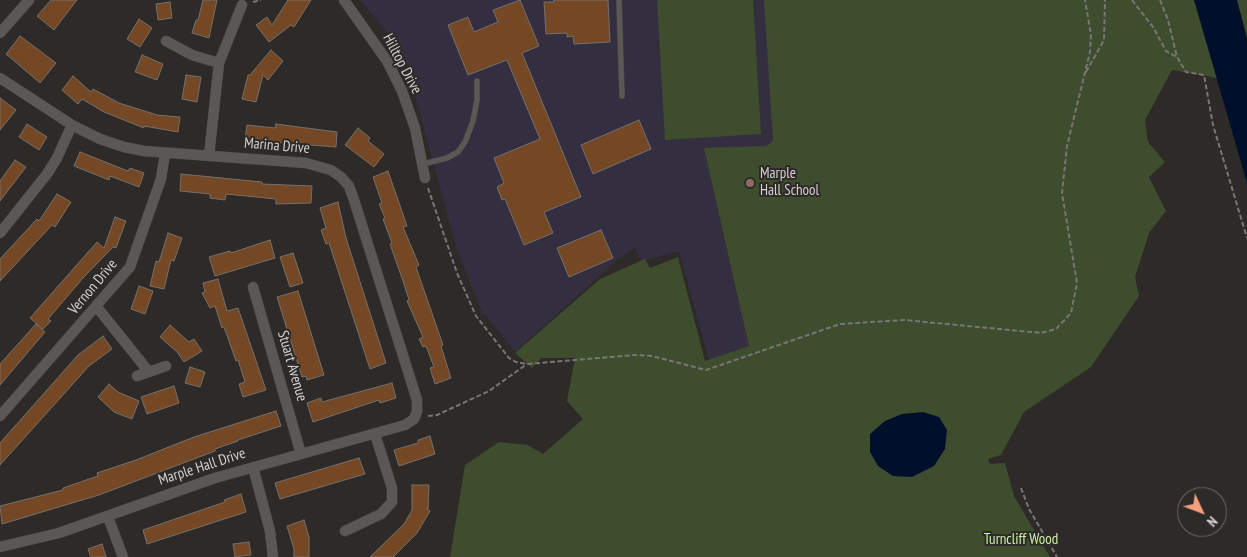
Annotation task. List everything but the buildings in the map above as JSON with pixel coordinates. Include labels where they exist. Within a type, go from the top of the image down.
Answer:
[{"type":"street","points":[[0,33],[29,0]]},
{"type":"street","name":"Hilltop Drive","points":[[344,0],[387,61],[402,91],[415,128],[425,178]]},
{"type":"street","points":[[210,156],[219,63],[248,2]]},
{"type":"street","points":[[166,41],[192,55],[219,63]]},
{"type":"street","name":"Marina Drive","points":[[0,78],[72,125],[100,139],[124,147],[165,153],[306,162],[332,170],[349,186],[417,400],[417,412],[414,419]]},
{"type":"street","points":[[0,233],[58,158],[72,125]]},
{"type":"street","name":"Vernon Drive","points":[[0,416],[122,277],[136,255],[161,179],[165,153]]},
{"type":"street","name":"Stuart Avenue","points":[[253,287],[301,454]]},
{"type":"street","points":[[96,306],[150,372]]},
{"type":"street","points":[[137,376],[166,366]]},
{"type":"street","name":"Marple Hall Drive","points":[[0,547],[59,533],[108,517],[160,496],[253,467],[405,425],[414,419]]},
{"type":"street","points":[[347,526],[381,514],[392,502],[392,488],[375,434]]},
{"type":"street","points":[[253,467],[270,531],[273,557]]},
{"type":"street","points":[[108,517],[123,557]]},
{"type":"lane","points":[[619,0],[622,96]]},
{"type":"lane","points":[[423,164],[448,158],[458,152],[465,142],[478,100],[477,80]]},
{"type":"path","points":[[425,178],[457,273],[476,316],[509,358],[527,364],[635,355],[652,356],[706,370],[840,324],[904,320],[1031,332],[1056,329],[1071,313],[1077,283],[1062,193],[1067,146],[1085,74],[1091,34],[1085,0]]},
{"type":"path","points":[[1085,74],[1104,40],[1105,0]]},
{"type":"path","points":[[1132,0],[1154,28],[1166,51],[1177,57]]},
{"type":"path","points":[[1160,0],[1168,20],[1177,57],[1186,72],[1204,75],[1213,125],[1247,238]]},
{"type":"path","points":[[414,419],[437,415],[489,390],[527,364]]},
{"type":"path","points":[[1022,488],[1029,509],[1057,557]]},
{"type":"shaded area","name":"Marple Hall School","points":[[360,0],[1067,0],[1055,210],[710,364],[679,251],[641,261],[635,248],[617,260],[515,352],[485,314],[483,315],[457,250],[407,66],[396,43]]},
{"type":"green space","points":[[657,0],[753,0],[761,134],[665,140]]},
{"type":"green space","name":"Turncliff Wood","points":[[764,0],[1247,0],[1247,123],[1235,81],[1172,70],[1145,120],[1148,142],[1165,162],[1149,177],[1166,211],[1149,233],[1135,277],[1139,296],[1091,367],[1024,412],[1001,455],[988,459],[990,464],[1005,463],[1014,496],[1050,557],[450,557],[465,465],[499,442],[528,445],[543,454],[583,419],[567,401],[575,358],[541,358],[532,368],[515,353],[600,279],[645,259],[650,268],[678,257],[705,361],[749,346],[704,148],[766,146],[773,141]]},
{"type":"water","points":[[1194,0],[1237,0],[1247,38],[1247,183]]},
{"type":"water","points":[[923,412],[939,417],[947,430],[945,449],[934,466],[912,477],[893,476],[878,466],[870,452],[870,434],[885,421],[902,414]]},
{"type":"place","name":"Marple Hall School","points":[[750,183]]}]
